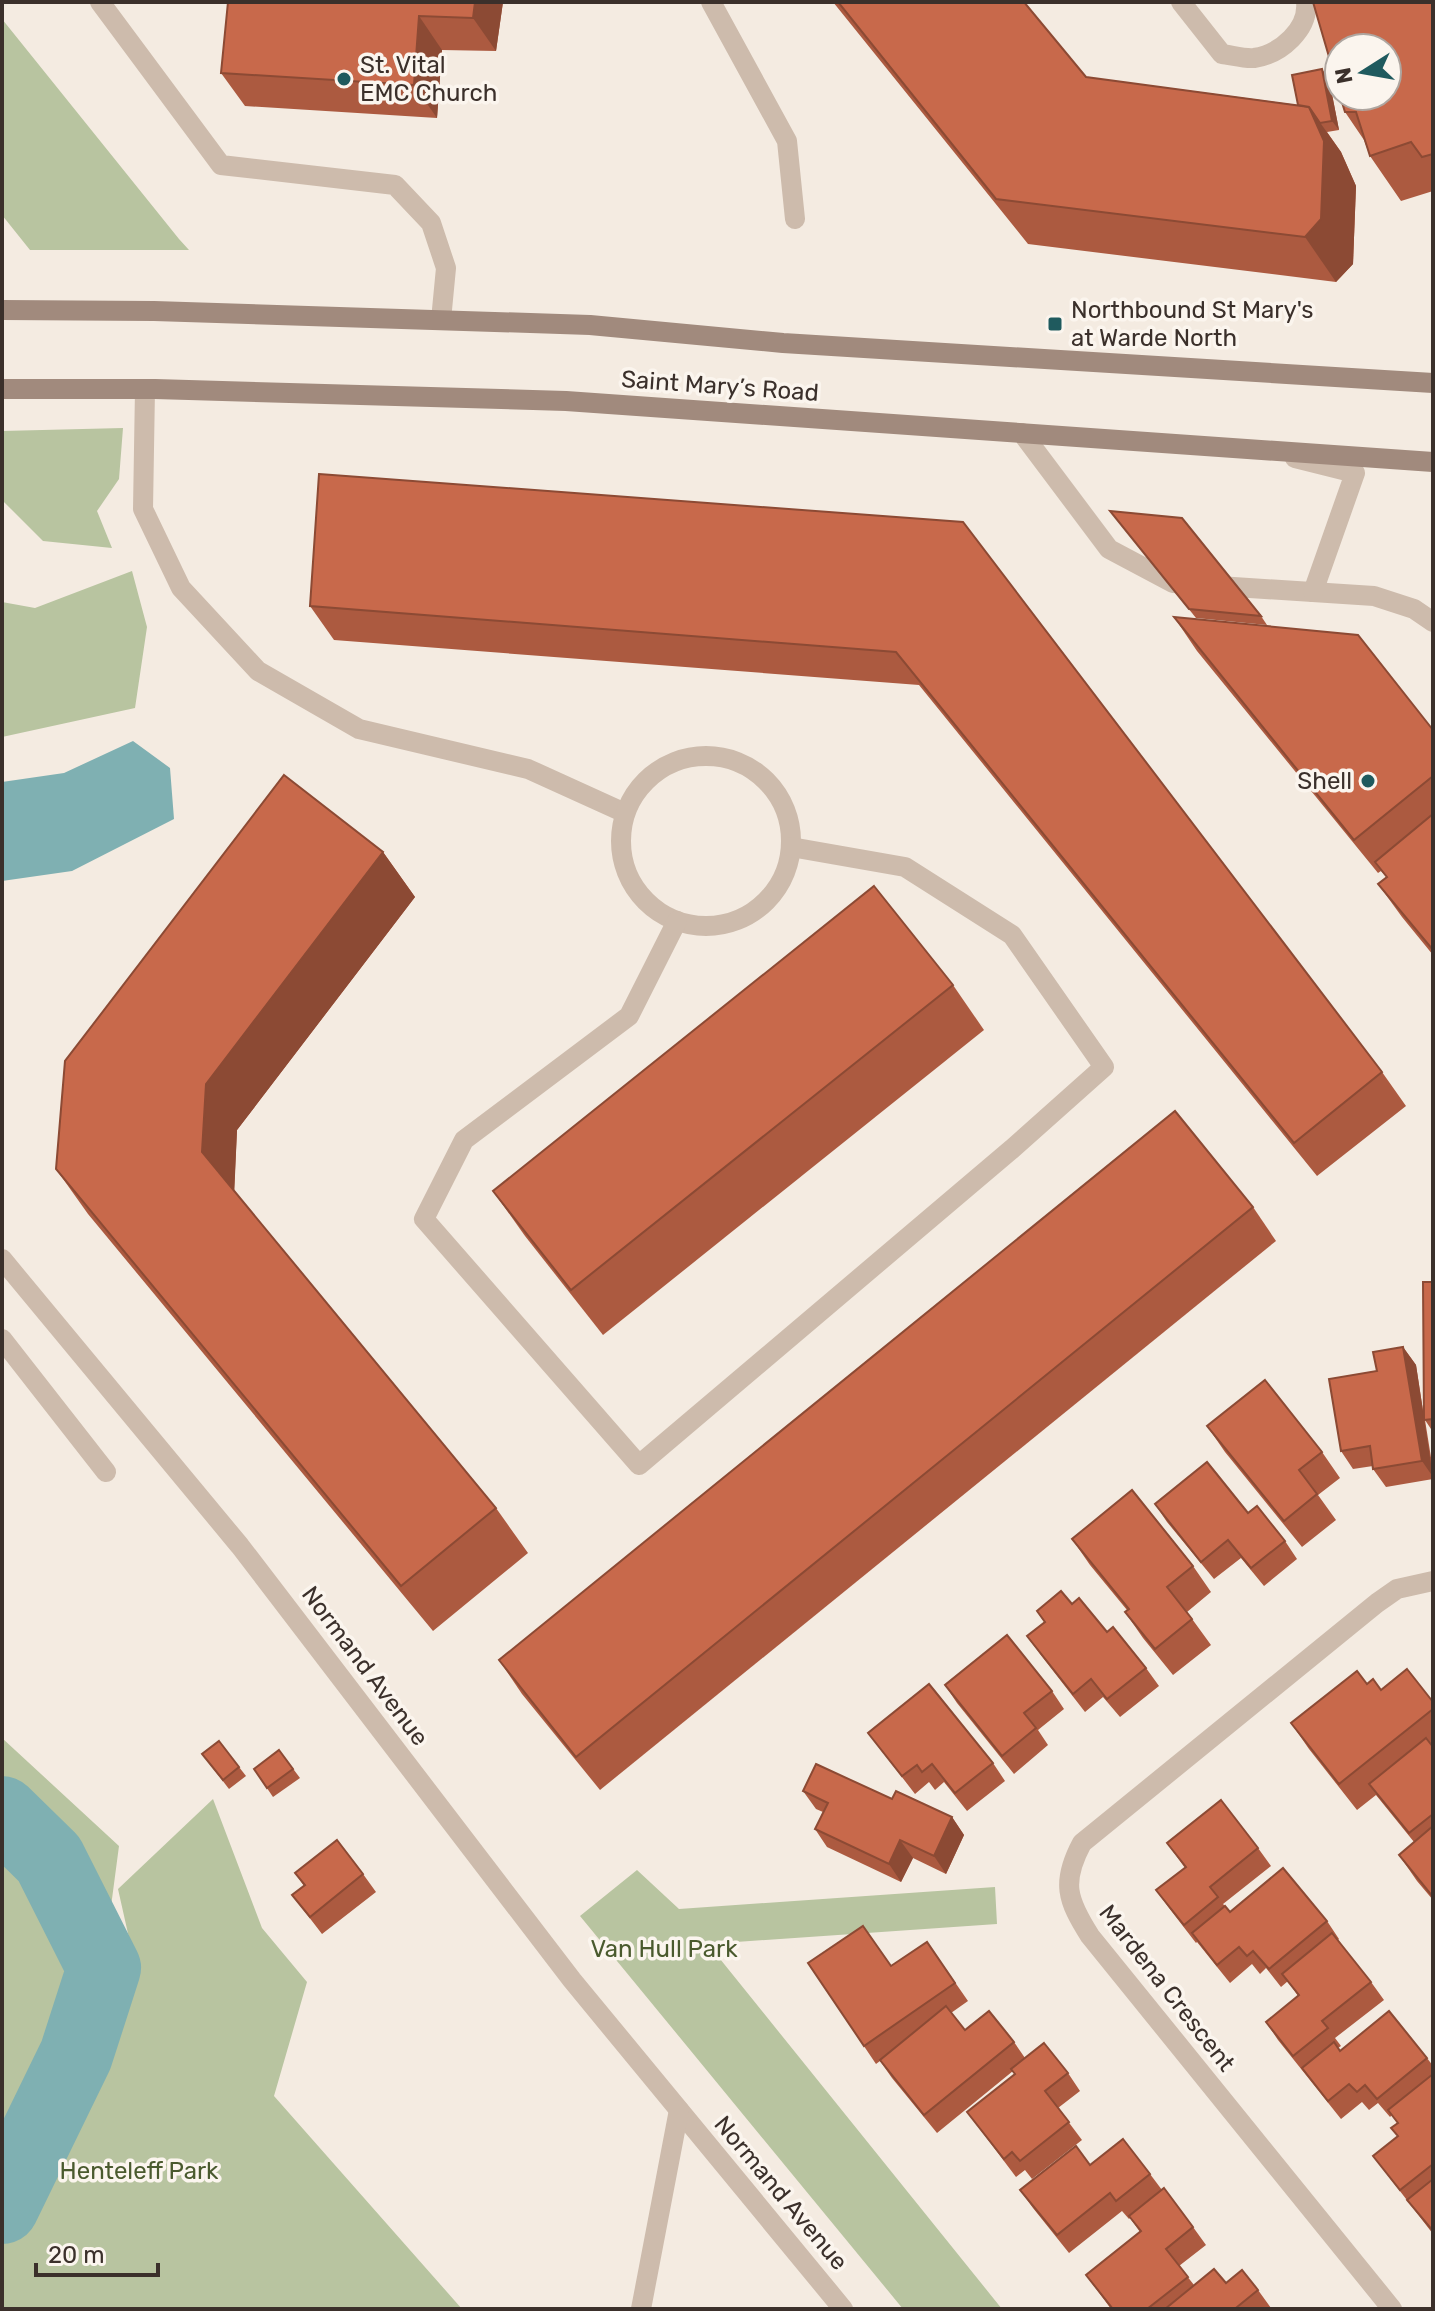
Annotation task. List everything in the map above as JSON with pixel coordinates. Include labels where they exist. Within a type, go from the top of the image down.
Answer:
[{"type":"main road","name":"Saint Mary’s Road","points":[[2,310],[590,325],[783,343],[1429,381]]},
{"type":"main road","name":"Saint Mary’s Road","points":[[2,389],[145,389],[566,401],[1433,462]]},
{"type":"street","points":[[100,2],[221,165],[395,185],[431,223],[446,268],[441,320]]},
{"type":"street","points":[[711,2],[787,141],[795,219]]},
{"type":"street","points":[[1181,2],[1222,54],[1254,58],[1289,42],[1308,16],[1306,2]]},
{"type":"street","points":[[145,389],[143,509],[181,588],[258,671],[359,729],[528,769],[625,813]]},
{"type":"street","points":[[1022,433],[1109,549],[1173,583],[1374,596],[1414,609],[1433,622]]},
{"type":"street","points":[[1269,451],[1355,473],[1313,592]]},
{"type":"street","points":[[710,756],[736,761],[760,775],[778,795],[789,821],[791,847],[785,875],[769,899],[746,917],[718,927],[689,926],[662,915],[640,896],[625,871],[620,842],[625,813],[638,789],[658,770],[682,759],[710,756]]},
{"type":"street","points":[[677,921],[629,1016],[464,1140],[424,1219],[639,1465],[1012,1149],[1104,1067],[1012,935],[905,867],[791,847]]},
{"type":"street","name":"Normand Avenue","points":[[2,1259],[240,1546],[572,1980],[843,2309]]},
{"type":"street","points":[[2,1339],[106,1472]]},
{"type":"street","name":"Mardena Crescent","points":[[1392,2309],[1090,1936],[1067,1889],[1070,1865],[1082,1843],[1377,1603],[1397,1589],[1433,1581]]},
{"type":"street","name":"Normand Avenue","points":[[641,2309],[679,2110]]},
{"type":"green space","points":[[2,19],[189,250],[30,250],[2,215]]},
{"type":"green space","points":[[123,428],[119,479],[97,511],[112,548],[43,541],[2,500],[2,431]]},
{"type":"green space","points":[[132,571],[147,627],[135,708],[2,737],[2,602],[35,608]]},
{"type":"green space","name":"Henteleff Park","points":[[2,1738],[119,1846],[110,1914],[129,1938],[118,1889],[213,1799],[262,1928],[307,1982],[274,2096],[462,2309],[2,2309]]},
{"type":"green space","name":"Van Hull Park","points":[[637,1870],[679,1909],[995,1887],[997,1924],[708,1944],[1002,2309],[903,2309],[580,1916]]},
{"type":"water","points":[[133,741],[170,768],[174,819],[72,871],[2,881],[2,782],[64,773]]},
{"type":"building","points":[[228,2],[475,2],[473,18],[419,16],[414,85],[221,73]]},
{"type":"building","points":[[838,2],[1024,2],[1086,77],[1309,107],[1324,141],[1321,219],[1305,237],[996,199]]},
{"type":"building","points":[[1313,2],[1433,2],[1433,154],[1422,157],[1411,142],[1370,156],[1356,112],[1403,112],[1403,32],[1323,32],[1323,36]]},
{"type":"building","points":[[1322,69],[1323,112],[1330,112],[1332,121],[1320,123],[1309,107],[1298,105],[1292,75]]},
{"type":"building","points":[[319,474],[963,522],[1382,1072],[1294,1143],[896,652],[310,606]]},
{"type":"building","points":[[1110,511],[1182,518],[1261,616],[1189,609]]},
{"type":"building","name":"Shell","points":[[1174,617],[1358,635],[1433,730],[1433,776],[1354,840]]},
{"type":"building","points":[[284,775],[383,852],[206,1084],[202,1152],[496,1508],[401,1586],[56,1169],[65,1061]]},
{"type":"building","points":[[1433,814],[1433,950],[1378,884],[1387,877],[1375,862]]},
{"type":"building","points":[[874,886],[953,985],[571,1290],[493,1191]]},
{"type":"building","points":[[1175,1111],[1253,1207],[576,1757],[499,1660]]},
{"type":"building","points":[[1423,1282],[1433,1282],[1433,1419],[1424,1420]]},
{"type":"building","points":[[1403,1347],[1422,1461],[1373,1469],[1370,1446],[1341,1451],[1329,1379],[1377,1371],[1373,1352]]},
{"type":"building","points":[[1265,1380],[1322,1452],[1299,1470],[1317,1494],[1284,1521],[1207,1426]]},
{"type":"building","points":[[1207,1462],[1248,1513],[1257,1506],[1285,1541],[1251,1568],[1228,1540],[1201,1562],[1155,1504]]},
{"type":"building","points":[[1132,1490],[1193,1566],[1167,1587],[1192,1619],[1155,1649],[1125,1612],[1129,1609],[1072,1539]]},
{"type":"building","points":[[1061,1591],[1072,1604],[1079,1598],[1107,1632],[1113,1627],[1146,1668],[1107,1699],[1091,1679],[1073,1694],[1027,1636],[1045,1622],[1037,1611]]},
{"type":"building","points":[[1007,1635],[1052,1691],[1024,1713],[1036,1728],[1002,1756],[945,1685]]},
{"type":"building","points":[[1407,1669],[1433,1702],[1433,1709],[1339,1784],[1291,1723],[1357,1671],[1367,1684],[1373,1679],[1381,1690]]},
{"type":"building","points":[[929,1684],[993,1763],[955,1793],[932,1764],[922,1772],[917,1765],[902,1776],[868,1733]]},
{"type":"building","points":[[1426,1738],[1433,1747],[1433,1814],[1409,1833],[1369,1784]]},
{"type":"building","points":[[219,1741],[239,1767],[223,1780],[202,1754]]},
{"type":"building","points":[[279,1750],[293,1769],[267,1788],[254,1769]]},
{"type":"building","points":[[816,1764],[892,1799],[896,1791],[952,1817],[934,1856],[900,1840],[889,1864],[815,1829],[828,1803],[803,1791]]},
{"type":"building","points":[[1221,1800],[1258,1848],[1210,1887],[1218,1897],[1184,1925],[1156,1890],[1186,1867],[1167,1843]]},
{"type":"building","points":[[1433,1826],[1433,1897],[1399,1855]]},
{"type":"building","points":[[337,1840],[363,1874],[310,1917],[292,1895],[305,1885],[295,1873]]},
{"type":"building","points":[[1283,1868],[1327,1921],[1269,1969],[1253,1951],[1247,1956],[1239,1947],[1217,1965],[1192,1933],[1225,1906],[1230,1912]]},
{"type":"building","points":[[863,1926],[891,1966],[927,1942],[955,1983],[864,2046],[808,1963]]},
{"type":"building","points":[[1332,1933],[1371,1982],[1322,2021],[1328,2028],[1293,2056],[1266,2022],[1299,1995],[1282,1974]]},
{"type":"building","points":[[946,2006],[965,2030],[989,2011],[1014,2042],[924,2115],[880,2060]]},
{"type":"building","points":[[1389,2011],[1427,2058],[1377,2099],[1365,2085],[1357,2092],[1349,2084],[1328,2101],[1302,2068],[1334,2042],[1340,2051]]},
{"type":"building","points":[[1044,2043],[1068,2073],[1045,2091],[1069,2122],[1020,2161],[1012,2152],[1004,2159],[967,2112],[1015,2074],[1011,2069]]},
{"type":"building","points":[[1433,2074],[1433,2164],[1400,2190],[1373,2156],[1398,2136],[1391,2128],[1398,2123],[1388,2110]]},
{"type":"building","points":[[1123,2139],[1150,2174],[1116,2201],[1110,2193],[1057,2235],[1020,2190],[1076,2146],[1090,2165]]},
{"type":"building","points":[[1433,2179],[1433,2231],[1407,2200]]},
{"type":"building","points":[[1164,2188],[1193,2227],[1166,2249],[1188,2277],[1147,2309],[1113,2309],[1086,2275],[1141,2231],[1129,2216]]},
{"type":"building","points":[[1214,2269],[1226,2283],[1242,2270],[1258,2290],[1237,2307],[1239,2309],[1165,2309]]},
{"type":"waterway","points":[[2,1813],[49,1859],[104,1968],[76,2055],[2,2207]]},
{"type":"place","name":"St. Vital EMC Church","points":[[344,79]]},
{"type":"place","name":"Northbound St Mary's at Warde North","points":[[1055,324]]},
{"type":"place","name":"Shell","points":[[1368,781]]}]
